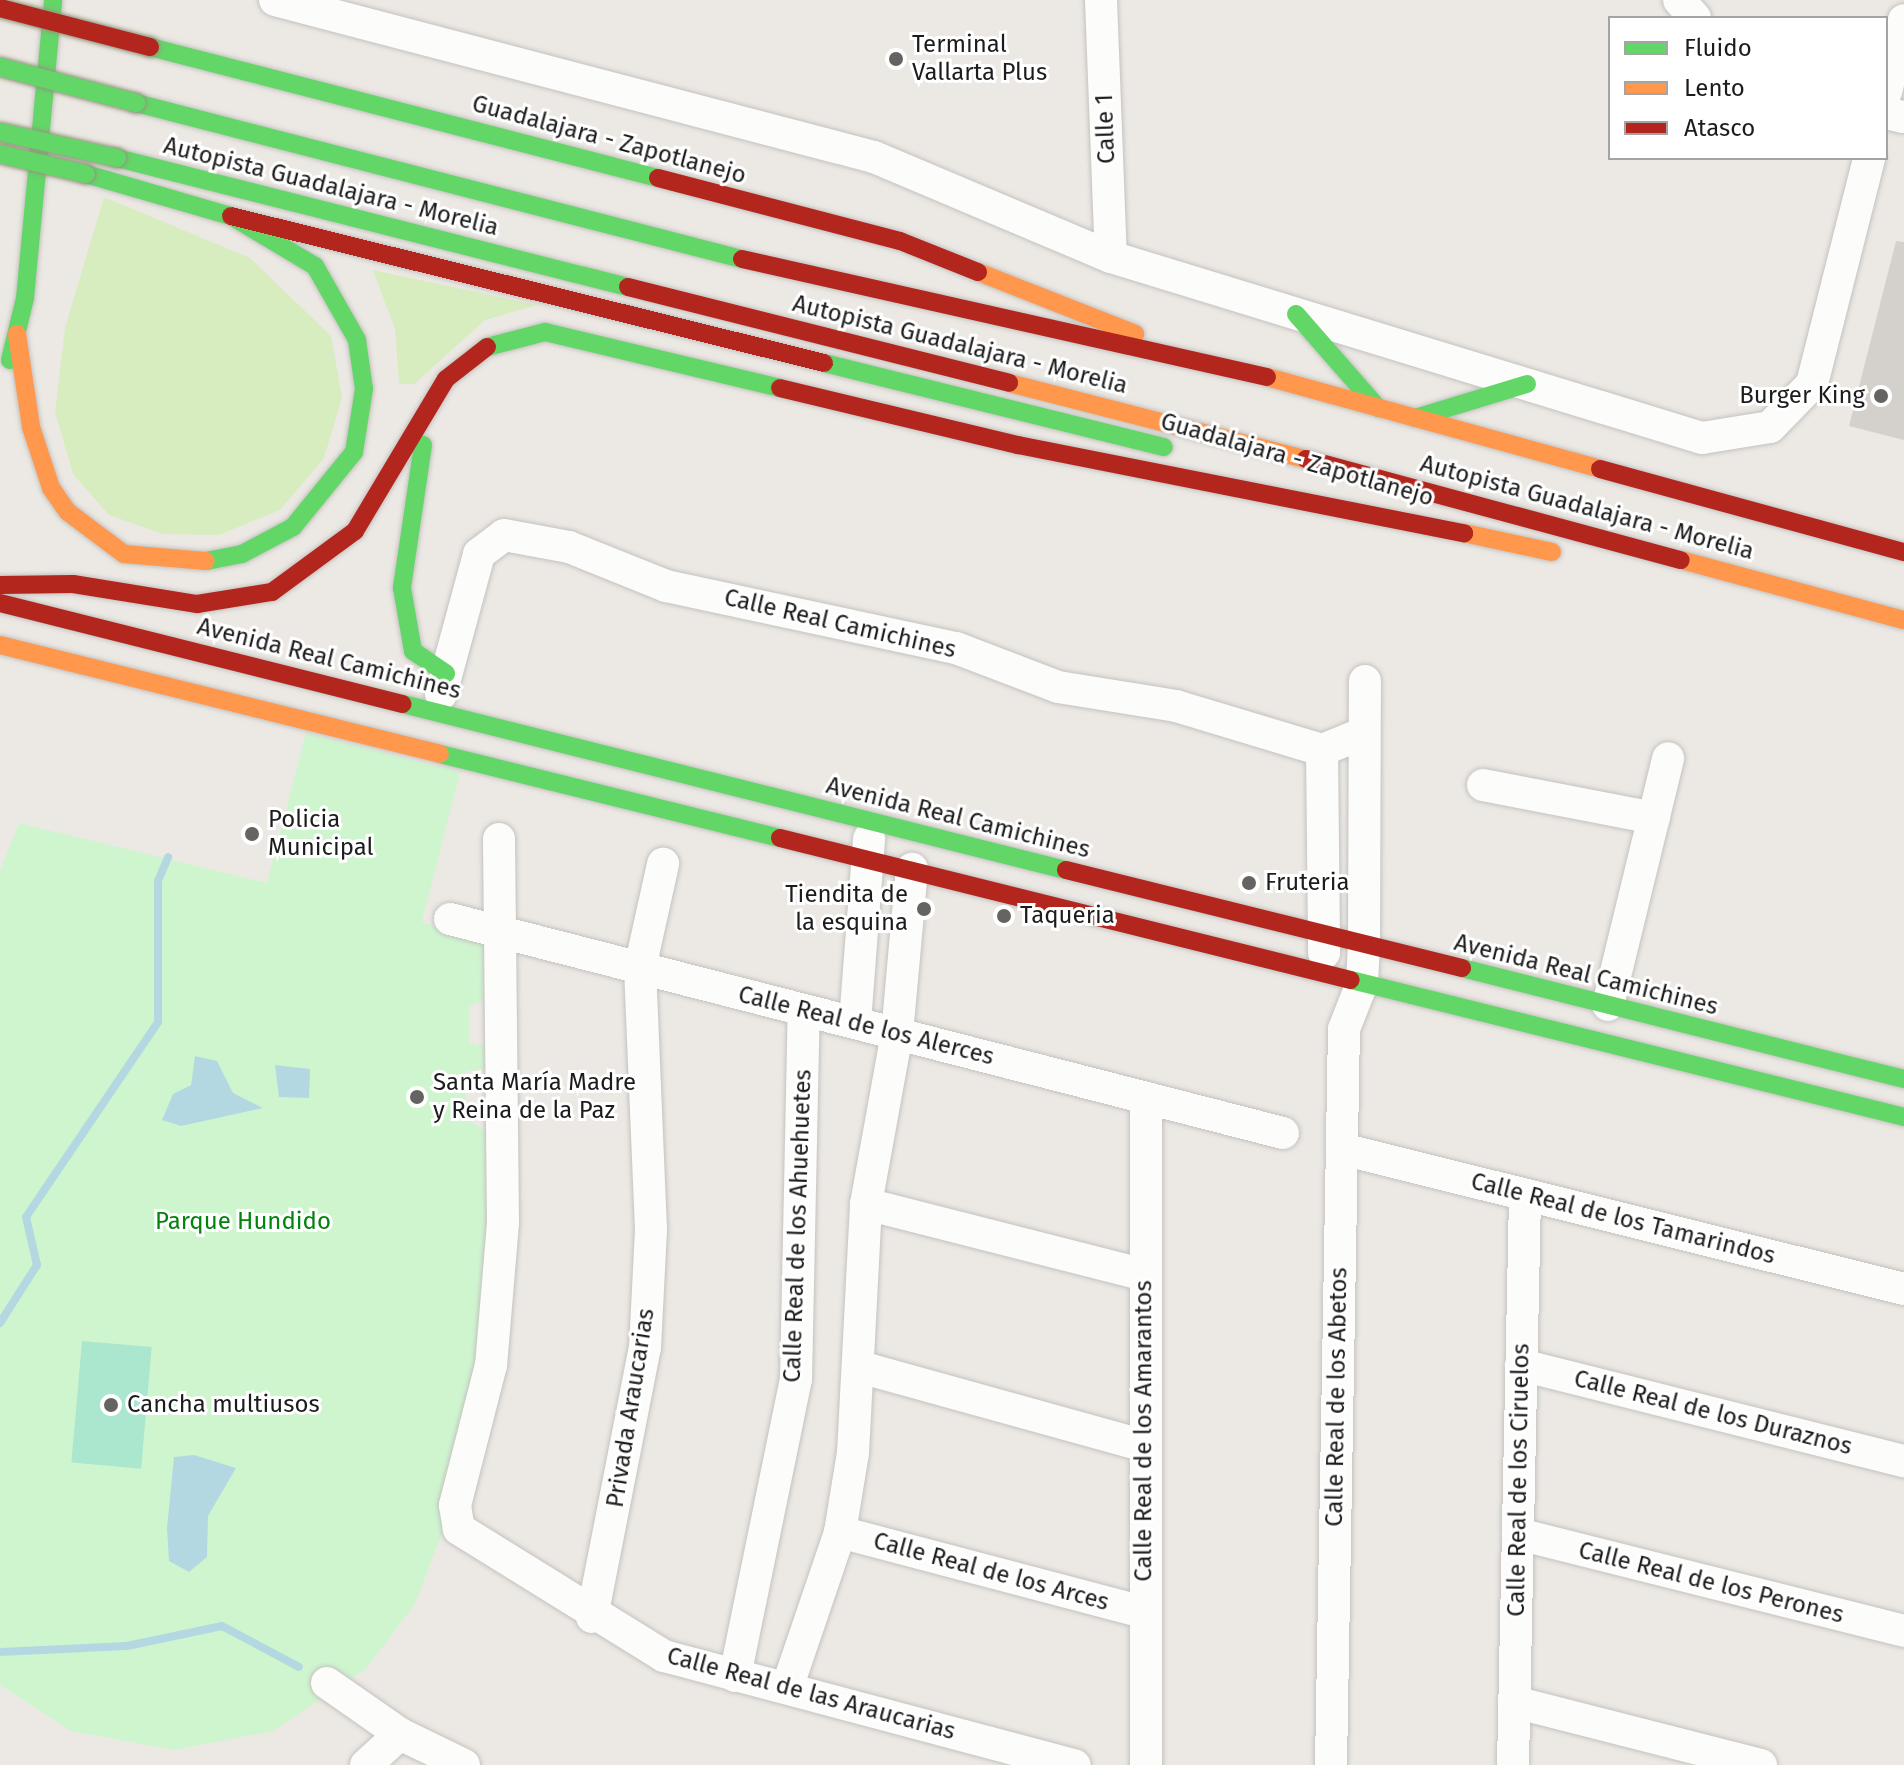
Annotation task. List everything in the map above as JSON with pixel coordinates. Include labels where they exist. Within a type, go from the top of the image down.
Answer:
[{"type":"main road","points":[[4,378],[17,334],[53,0]]},
{"type":"main road","name":"Guadalajara - Zapotlanejo","points":[[0,8],[900,241],[1193,357]]},
{"type":"main road","name":"Autopista Guadalajara - Morelia","points":[[0,67],[876,293],[1193,357],[1904,552]]},
{"type":"main road","name":"Autopista Guadalajara - Morelia","points":[[0,132],[117,158],[1764,580],[1904,620]]},
{"type":"main road","points":[[0,154],[86,174],[231,216],[315,266],[344,308],[362,365],[354,452],[321,499],[263,544],[216,562],[169,563],[124,554],[84,526],[51,488],[40,460],[17,334]]},
{"type":"main road","name":"Guadalajara - Zapotlanejo","points":[[231,216],[1186,453]]},
{"type":"main road","points":[[1296,314],[1378,408]]},
{"type":"main road","points":[[0,585],[73,584],[197,604],[272,592],[355,531],[446,379],[485,348],[516,336],[569,335],[958,432],[1575,556]]},
{"type":"main road","points":[[1415,418],[1527,384]]},
{"type":"main road","points":[[430,407],[402,588],[413,651],[446,673]]},
{"type":"main road","name":"Guadalajara - Zapotlanejo","points":[[1215,461],[1464,533]]},
{"type":"main road","points":[[1603,561],[1764,580]]},
{"type":"main road","name":"Avenida Real Camichines","points":[[0,603],[1904,1079]]},
{"type":"main road","points":[[0,645],[1904,1117]]},
{"type":"street","points":[[275,0],[874,157],[1111,257],[1702,438],[1770,427],[1812,384],[1868,160]]},
{"type":"street","name":"Calle 1","points":[[1101,0],[1111,257]]},
{"type":"street","points":[[1679,0],[1693,16]]},
{"type":"street","points":[[1888,84],[1904,20]]},
{"type":"street","name":"Calle Real Camichines","points":[[436,710],[483,545],[517,536],[569,547],[666,586],[956,648],[1058,687],[1176,706],[1322,750]]},
{"type":"street","name":"Calle Real de los Abetos","points":[[1331,1765],[1344,1029],[1362,983],[1365,681]]},
{"type":"street","points":[[1322,750],[1364,733]]},
{"type":"street","name":"Calle Real de los Abetos","points":[[1322,750],[1323,973],[1344,1029]]},
{"type":"street","points":[[1608,1005],[1668,758]]},
{"type":"street","points":[[1483,785],[1654,818]]},
{"type":"street","points":[[855,1022],[870,820]]},
{"type":"street","name":"Calle Real de las Araucarias","points":[[499,839],[502,1245],[489,1375],[454,1516],[465,1540],[592,1617],[664,1656],[1075,1765]]},
{"type":"street","name":"Privada Araucarias","points":[[592,1617],[647,1330],[651,1230],[640,968],[663,864]]},
{"type":"street","points":[[787,1688],[840,1532],[860,1367],[866,1204],[897,1034],[912,869]]},
{"type":"street","name":"Calle Real de los Alerces","points":[[450,919],[1283,1133]]},
{"type":"street","name":"Calle Real de los Ahuehuetes","points":[[735,1676],[796,1379],[804,1011]]},
{"type":"street","name":"Calle Real de los Amarantos","points":[[1146,1098],[1143,1612],[1146,1765]]},
{"type":"street","name":"Calle Real de los Tamarindos","points":[[1342,1149],[1904,1289]]},
{"type":"street","name":"Calle Real de los Ciruelos","points":[[1513,1765],[1525,1195]]},
{"type":"street","points":[[866,1204],[1145,1275]]},
{"type":"street","name":"Calle Real de los Duraznos","points":[[1521,1365],[1904,1461]]},
{"type":"street","points":[[860,1367],[1144,1446]]},
{"type":"street","name":"Calle Real de los Arces","points":[[840,1532],[1143,1612]]},
{"type":"street","name":"Calle Real de los Perones","points":[[1518,1534],[1904,1631]]},
{"type":"street","points":[[327,1683],[400,1734],[456,1764]]},
{"type":"street","points":[[1514,1702],[1761,1765]]},
{"type":"street","points":[[366,1765],[400,1734]]},
{"type":"green space","points":[[104,197],[250,258],[331,336],[342,397],[324,458],[280,510],[219,535],[163,534],[109,515],[73,474],[55,412],[65,328]]},
{"type":"green space","points":[[373,270],[537,305],[485,320],[414,384],[399,384],[395,329]]},
{"type":"green space","name":"Parque Hundido","points":[[306,733],[460,772],[422,922],[484,943],[493,984],[483,1001],[469,1006],[469,1044],[484,1045],[485,1069],[466,1071],[465,1118],[487,1132],[486,1306],[447,1520],[415,1604],[366,1669],[273,1731],[174,1750],[71,1731],[0,1685],[0,871],[19,823],[267,883]]},
{"type":"green space","name":"Cancha multiusos","points":[[82,1341],[152,1347],[141,1469],[71,1463]]},
{"type":"water","points":[[195,1056],[217,1061],[233,1093],[263,1108],[181,1126],[162,1120],[173,1094],[191,1085]]},
{"type":"water","points":[[275,1065],[310,1069],[309,1098],[279,1097]]},
{"type":"water","points":[[194,1455],[236,1468],[208,1516],[207,1557],[189,1572],[169,1561],[167,1528],[174,1457]]},
{"type":"building","points":[[1896,241],[1904,242],[1904,440],[1849,426]]},
{"type":"waterway","points":[[0,1323],[37,1265],[26,1217],[158,1022],[158,881],[168,857]]},
{"type":"waterway","points":[[0,1652],[127,1646],[222,1626],[299,1667]]},
{"type":"traffic: fast","points":[[10,360],[25,298],[53,0]]},
{"type":"traffic: fast","points":[[150,47],[658,178]]},
{"type":"traffic: fast","points":[[0,67],[136,103]]},
{"type":"traffic: fast","points":[[136,103],[742,259]]},
{"type":"traffic: fast","points":[[0,132],[117,158]]},
{"type":"traffic: fast","points":[[0,154],[86,174]]},
{"type":"traffic: fast","points":[[117,158],[628,287]]},
{"type":"traffic: fast","points":[[86,174],[231,216],[315,266],[357,340],[364,389],[354,452],[293,527],[242,554],[206,561]]},
{"type":"traffic: fast","points":[[1296,314],[1378,408]]},
{"type":"traffic: fast","points":[[487,347],[545,332],[780,388]]},
{"type":"traffic: fast","points":[[824,363],[1164,447]]},
{"type":"traffic: fast","points":[[1415,418],[1527,384]]},
{"type":"traffic: fast","points":[[423,445],[402,588],[413,651],[446,673]]},
{"type":"traffic: fast","points":[[403,704],[1066,870]]},
{"type":"traffic: fast","points":[[440,754],[780,838]]},
{"type":"traffic: fast","points":[[1462,968],[1904,1079]]},
{"type":"traffic: fast","points":[[1351,980],[1904,1117]]},
{"type":"traffic: slow","points":[[978,272],[1135,334]]},
{"type":"traffic: slow","points":[[17,334],[31,427],[51,488],[68,512],[124,554],[206,561]]},
{"type":"traffic: slow","points":[[1267,377],[1600,469]]},
{"type":"traffic: slow","points":[[1009,383],[1306,459]]},
{"type":"traffic: slow","points":[[1464,533],[1552,552]]},
{"type":"traffic: slow","points":[[1681,560],[1904,620]]},
{"type":"traffic: slow","points":[[0,645],[440,754]]},
{"type":"traffic: jam","points":[[0,8],[150,47]]},
{"type":"traffic: jam","points":[[658,178],[900,241],[978,272]]},
{"type":"traffic: jam","points":[[231,216],[824,363]]},
{"type":"traffic: jam","points":[[742,259],[1267,377]]},
{"type":"traffic: jam","points":[[628,287],[1009,383]]},
{"type":"traffic: jam","points":[[0,585],[73,584],[197,604],[272,592],[355,531],[446,379],[487,347]]},
{"type":"traffic: jam","points":[[780,388],[1018,445],[1464,533]]},
{"type":"traffic: jam","points":[[1306,459],[1681,560]]},
{"type":"traffic: jam","points":[[1600,469],[1904,552]]},
{"type":"traffic: jam","points":[[0,603],[403,704]]},
{"type":"traffic: jam","points":[[780,838],[1351,980]]},
{"type":"traffic: jam","points":[[1066,870],[1462,968]]},
{"type":"place","name":"Terminal Vallarta Plus","points":[[896,59]]},
{"type":"place","name":"Burger King","points":[[1881,396]]},
{"type":"place","name":"Policia Municipal","points":[[252,834]]},
{"type":"place","name":"Fruteria","points":[[1249,883]]},
{"type":"place","name":"Tiendita de la esquina","points":[[924,909]]},
{"type":"place","name":"Taqueria","points":[[1004,916]]},
{"type":"place","name":"Santa María Madre y Reina de la Paz","points":[[417,1097]]},
{"type":"place","name":"Cancha multiusos","points":[[111,1405]]}]
